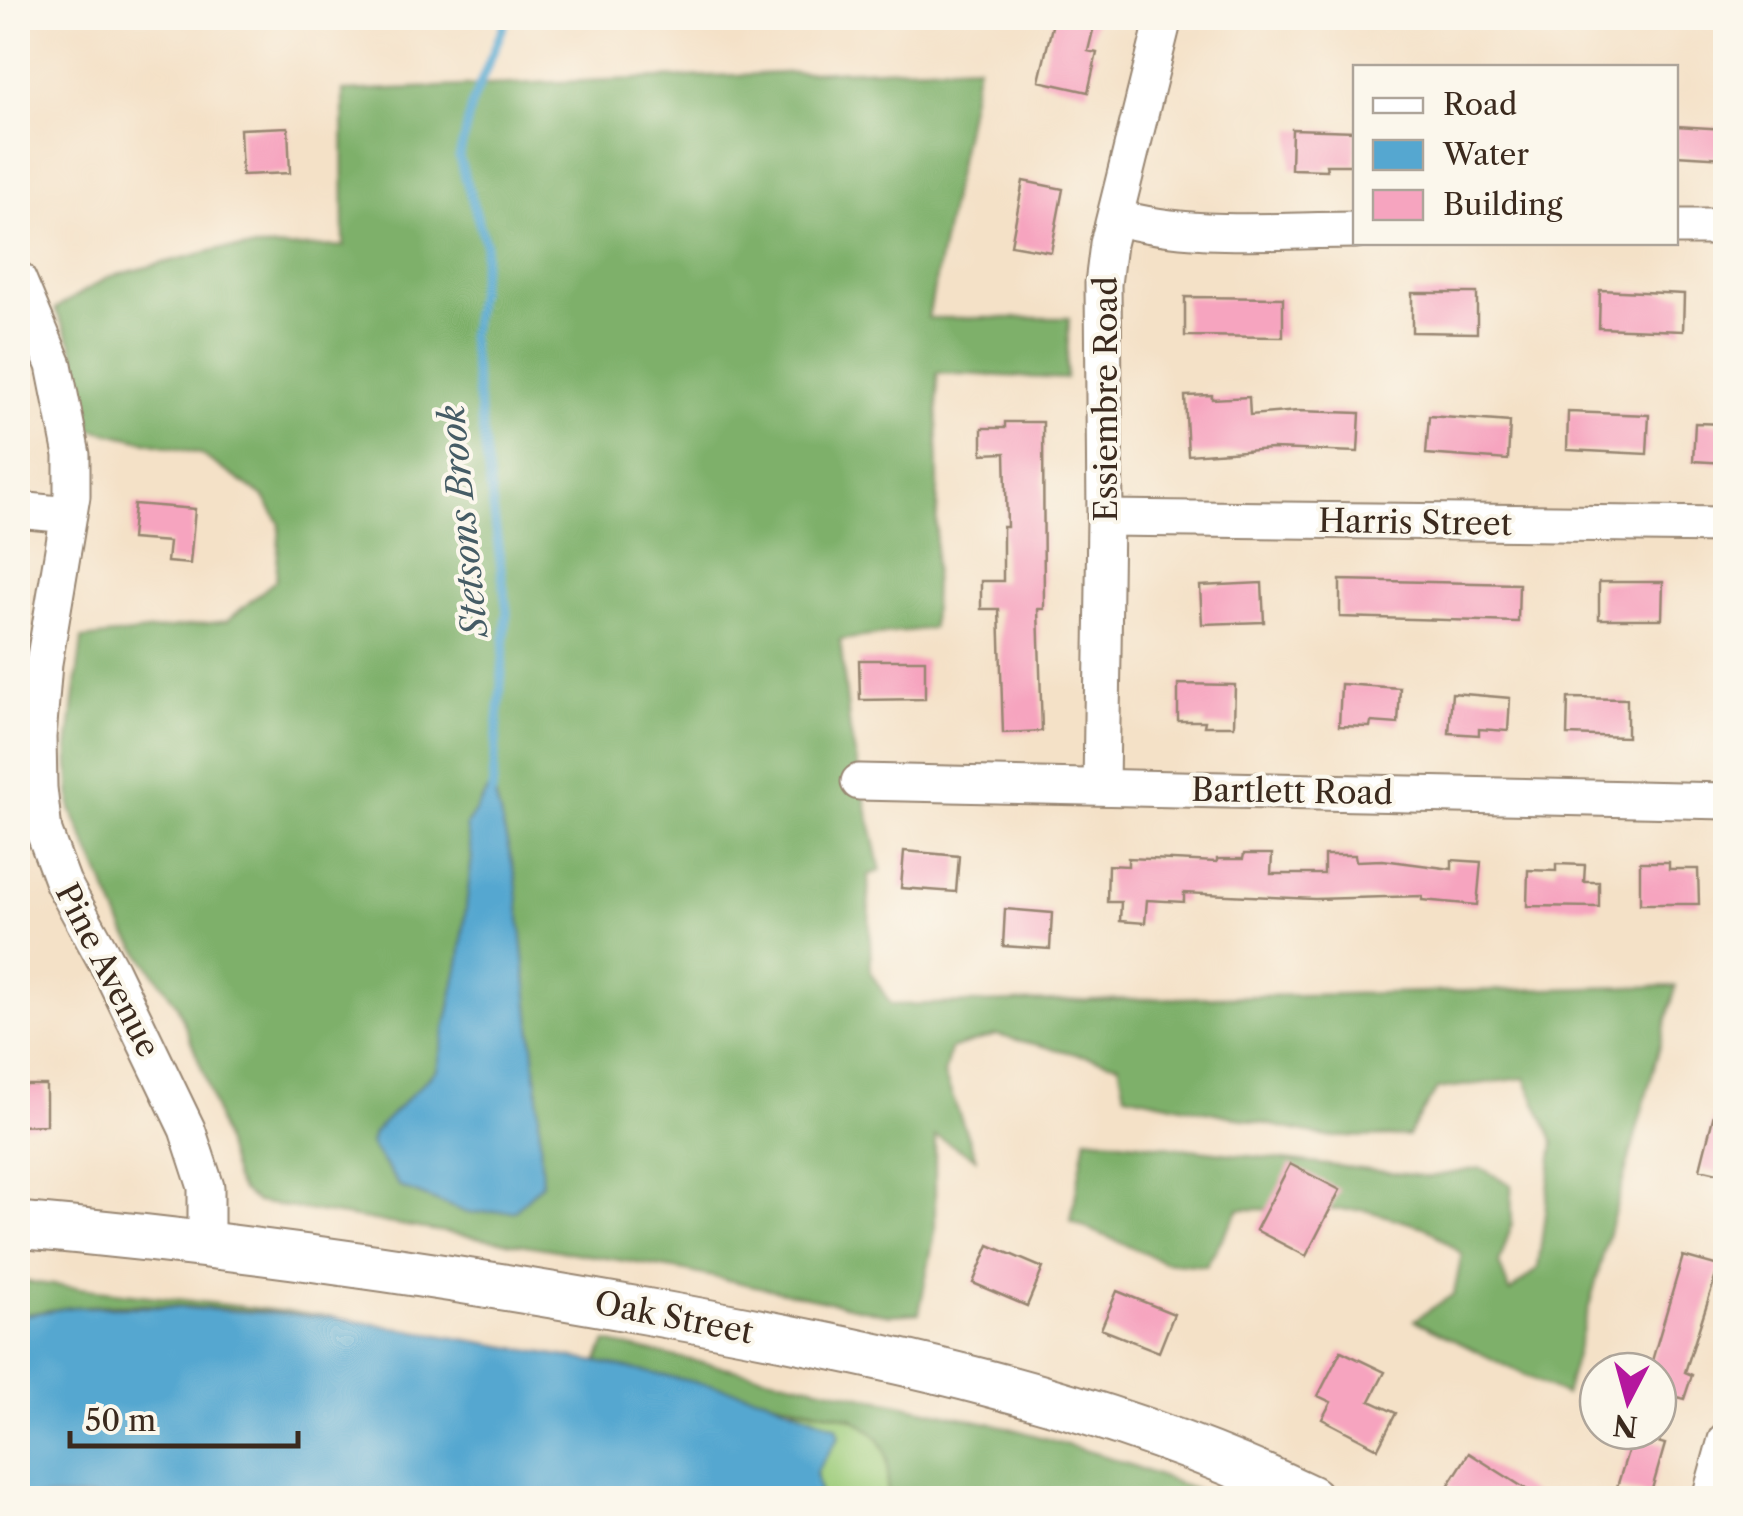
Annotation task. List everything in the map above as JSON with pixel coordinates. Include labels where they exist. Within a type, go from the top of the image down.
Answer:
[{"type":"street","name":"Essiembre Road","points":[[1101,787],[1104,264],[1164,18]]},
{"type":"street","points":[[1114,217],[1156,227],[1201,231],[1353,230]]},
{"type":"street","points":[[1678,227],[1726,227]]},
{"type":"street","name":"Pine Avenue","points":[[18,279],[44,336],[62,390],[72,455],[69,514],[44,664],[38,737],[44,832],[64,883],[187,1129],[206,1187],[206,1245]]},
{"type":"street","points":[[18,510],[69,514]]},
{"type":"street","name":"Harris Street","points":[[1105,518],[1726,525]]},
{"type":"street","name":"Bartlett Road","points":[[860,782],[1726,801]]},
{"type":"street","name":"Oak Street","points":[[18,1225],[206,1245],[514,1288],[788,1338],[1068,1404],[1224,1458],[1310,1498]]},
{"type":"street","points":[[1710,1498],[1726,1440]]},
{"type":"green space","points":[[978,65],[928,318],[1069,318],[1066,379],[937,373],[938,487],[932,628],[840,640],[850,731],[881,871],[868,875],[871,973],[891,1005],[1676,986],[1565,1395],[1414,1320],[1454,1294],[1462,1254],[1427,1228],[1365,1210],[1239,1209],[1206,1266],[1164,1262],[1071,1221],[1086,1137],[1430,1177],[1481,1168],[1511,1185],[1512,1224],[1499,1264],[1510,1292],[1538,1268],[1554,1142],[1525,1078],[1437,1089],[1408,1136],[1328,1137],[1125,1094],[1119,1064],[996,1035],[950,1049],[944,1075],[976,1158],[935,1136],[935,1232],[919,1313],[890,1315],[681,1270],[257,1202],[235,1180],[206,1079],[177,1005],[125,932],[71,809],[68,748],[82,639],[227,621],[276,580],[280,524],[264,497],[200,454],[91,429],[72,344],[55,309],[108,277],[219,249],[344,246],[343,91]]},
{"type":"green space","points":[[18,1281],[333,1317],[133,1305],[55,1309],[18,1316]]},
{"type":"green space","points":[[606,1342],[1007,1427],[1114,1459],[1217,1498],[887,1498],[885,1451],[874,1435],[852,1418],[597,1362]]},
{"type":"green space","points":[[794,1407],[847,1417],[870,1429],[886,1450],[887,1498],[820,1498],[816,1472]]},
{"type":"water","points":[[492,783],[516,878],[538,1093],[542,1184],[514,1211],[467,1213],[400,1187],[370,1144],[373,1133],[437,1069],[460,958],[472,857],[466,826]]},
{"type":"water","points":[[73,1307],[170,1307],[333,1317],[597,1362],[764,1397],[837,1427],[839,1437],[816,1472],[820,1498],[18,1498],[18,1316]]},
{"type":"building","points":[[1054,18],[1096,18],[1088,51],[1097,53],[1088,92],[1039,81]]},
{"type":"building","points":[[1678,126],[1726,129],[1726,158],[1678,155]]},
{"type":"building","points":[[288,127],[290,173],[242,175],[240,129]]},
{"type":"building","points":[[1292,129],[1353,131],[1353,165],[1326,165],[1327,170],[1291,169]]},
{"type":"building","points":[[1023,181],[1063,189],[1051,252],[1011,245]]},
{"type":"building","points":[[1600,290],[1684,294],[1683,331],[1599,328]]},
{"type":"building","points":[[1412,293],[1477,293],[1477,333],[1412,332]]},
{"type":"building","points":[[1185,297],[1283,298],[1283,337],[1185,336]]},
{"type":"building","points":[[1212,395],[1212,399],[1249,397],[1250,415],[1298,411],[1360,413],[1358,452],[1272,449],[1188,455],[1185,396]]},
{"type":"building","points":[[1568,412],[1649,415],[1647,454],[1567,450]]},
{"type":"building","points":[[1429,416],[1510,422],[1508,460],[1426,454]]},
{"type":"building","points":[[1005,422],[1043,422],[1044,609],[1038,609],[1042,731],[1003,733],[999,609],[981,609],[981,581],[1003,581],[1003,527],[1007,527],[1005,453],[982,454],[982,428],[1005,428]]},
{"type":"building","points":[[1695,423],[1726,424],[1726,463],[1693,461]]},
{"type":"building","points":[[134,504],[195,509],[190,564],[167,562],[169,542],[131,539]]},
{"type":"building","points":[[1340,580],[1519,584],[1518,622],[1340,617]]},
{"type":"building","points":[[1599,582],[1663,582],[1662,619],[1599,619]]},
{"type":"building","points":[[1262,583],[1264,622],[1202,624],[1200,586]]},
{"type":"building","points":[[859,660],[925,660],[925,699],[860,700]]},
{"type":"building","points":[[1178,684],[1235,685],[1234,726],[1178,721]]},
{"type":"building","points":[[1341,684],[1400,688],[1398,724],[1339,726]]},
{"type":"building","points":[[1452,693],[1510,698],[1508,731],[1479,729],[1479,735],[1449,733]]},
{"type":"building","points":[[1568,698],[1627,699],[1627,737],[1567,735]]},
{"type":"building","points":[[904,851],[959,856],[956,892],[901,888]]},
{"type":"building","points":[[1244,854],[1272,854],[1271,874],[1324,874],[1324,855],[1355,855],[1356,861],[1383,860],[1452,869],[1452,860],[1481,862],[1477,905],[1422,900],[1422,896],[1315,899],[1184,893],[1184,902],[1147,900],[1145,923],[1120,921],[1121,902],[1107,902],[1108,865],[1128,866],[1128,858],[1217,862],[1243,859]]},
{"type":"building","points":[[1640,862],[1669,862],[1669,869],[1698,869],[1699,904],[1640,904]]},
{"type":"building","points":[[1556,864],[1585,865],[1584,882],[1599,882],[1599,907],[1527,906],[1528,870],[1556,871]]},
{"type":"building","points":[[1005,909],[1052,913],[1050,949],[1003,946]]},
{"type":"building","points":[[18,1085],[46,1085],[46,1125],[18,1126]]},
{"type":"building","points":[[1717,1102],[1726,1104],[1726,1175],[1700,1169]]},
{"type":"building","points":[[1290,1164],[1340,1190],[1306,1256],[1256,1230]]},
{"type":"building","points":[[989,1245],[1043,1268],[1027,1306],[973,1283]]},
{"type":"building","points":[[1683,1256],[1719,1266],[1685,1372],[1692,1375],[1684,1399],[1678,1397],[1678,1351],[1655,1351]]},
{"type":"building","points":[[1117,1291],[1174,1314],[1159,1352],[1101,1329]]},
{"type":"building","points":[[1341,1351],[1385,1372],[1370,1401],[1396,1413],[1378,1448],[1322,1419],[1331,1402],[1318,1396]]},
{"type":"building","points":[[1628,1451],[1663,1451],[1650,1496],[1617,1487]]},
{"type":"building","points":[[1469,1453],[1540,1498],[1468,1498],[1448,1486]]},
{"type":"waterway","name":"Stetsons Brook","points":[[492,793],[507,612],[470,338],[486,245],[459,158],[471,106],[507,18]]}]
